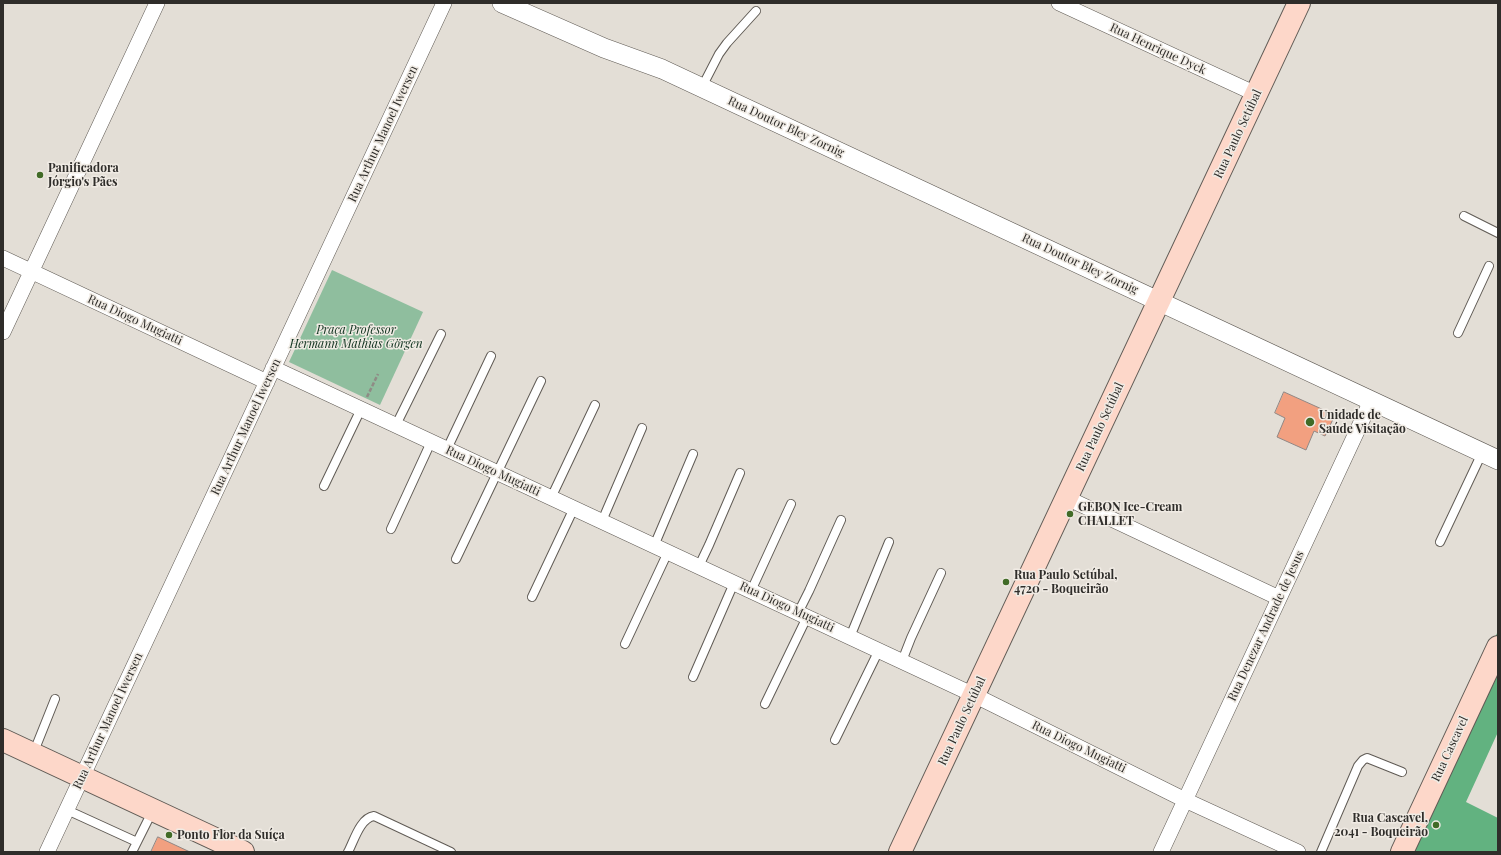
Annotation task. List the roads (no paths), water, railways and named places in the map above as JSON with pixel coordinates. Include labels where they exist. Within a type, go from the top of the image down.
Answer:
[{"type":"main road","name":"Rua Paulo Setúbal","points":[[900,852],[1299,3]]},
{"type":"main road","name":"Rua Cascavel","points":[[1402,852],[1498,647]]},
{"type":"main road","points":[[3,740],[243,852]]},
{"type":"street","points":[[3,332],[157,3]]},
{"type":"street","name":"Rua Arthur Manoel Iwersen","points":[[47,852],[444,3]]},
{"type":"street","name":"Rua Doutor Bley Zornig","points":[[502,3],[604,48],[662,69],[702,87],[1490,456]]},
{"type":"street","name":"Rua Doutor Bley Zornig","points":[[534,3],[622,43],[662,69]]},
{"type":"street","name":"Rua Henrique Dyck","points":[[1065,4],[1256,94]]},
{"type":"street","name":"Rua Diogo Mugiatti","points":[[3,258],[267,382]]},
{"type":"street","name":"Rua Diogo Mugiatti","points":[[273,368],[879,650],[974,695],[1185,800],[1298,852]]},
{"type":"street","name":"Rua Denezar Andrade de Jesus","points":[[1161,852],[1371,401]]},
{"type":"street","points":[[1067,498],[1279,598]]},
{"type":"lane","points":[[702,87],[719,54],[756,11]]},
{"type":"lane","points":[[1464,216],[1498,233]]},
{"type":"lane","points":[[1458,333],[1489,266]]},
{"type":"lane","points":[[396,425],[441,334]]},
{"type":"lane","points":[[448,449],[491,356]]},
{"type":"lane","points":[[456,559],[541,381]]},
{"type":"lane","points":[[551,498],[595,405]]},
{"type":"lane","points":[[324,486],[361,409]]},
{"type":"lane","points":[[602,521],[642,428]]},
{"type":"lane","points":[[391,529],[431,442]]},
{"type":"lane","points":[[654,546],[693,454]]},
{"type":"lane","points":[[1440,542],[1490,456]]},
{"type":"lane","points":[[699,566],[740,473]]},
{"type":"lane","points":[[750,591],[791,504]]},
{"type":"lane","points":[[532,597],[574,508]]},
{"type":"lane","points":[[765,704],[840,520]]},
{"type":"lane","points":[[850,637],[889,542]]},
{"type":"lane","points":[[625,644],[668,552]]},
{"type":"lane","points":[[902,661],[941,573]]},
{"type":"lane","points":[[693,676],[734,583]]},
{"type":"lane","points":[[835,740],[879,650]]},
{"type":"lane","points":[[33,754],[55,699]]},
{"type":"lane","points":[[1321,852],[1358,766],[1362,760],[1367,758],[1402,772]]},
{"type":"lane","points":[[67,810],[137,842]]},
{"type":"lane","points":[[132,852],[153,810]]},
{"type":"lane","points":[[348,852],[363,822],[370,816],[374,816],[451,852]]},
{"type":"place","name":"Panificadora Jórgio's Pães","points":[[40,175]]},
{"type":"place","name":"Unidade de Saúde Visitação","points":[[1310,422]]},
{"type":"place","name":"GEBON Ice-Cream CHALLET","points":[[1070,514]]},
{"type":"place","name":"Rua Paulo Setúbal, 4720 - Boqueirão","points":[[1006,582]]},
{"type":"place","name":"Rua Cascavel, 2041 - Boqueirão","points":[[1436,825]]},
{"type":"place","name":"Ponto Flor da Suíça","points":[[169,835]]},
{"type":"park label","name":"Praça Professor Hermann Mathias Görgen","points":[[356,337]]}]
